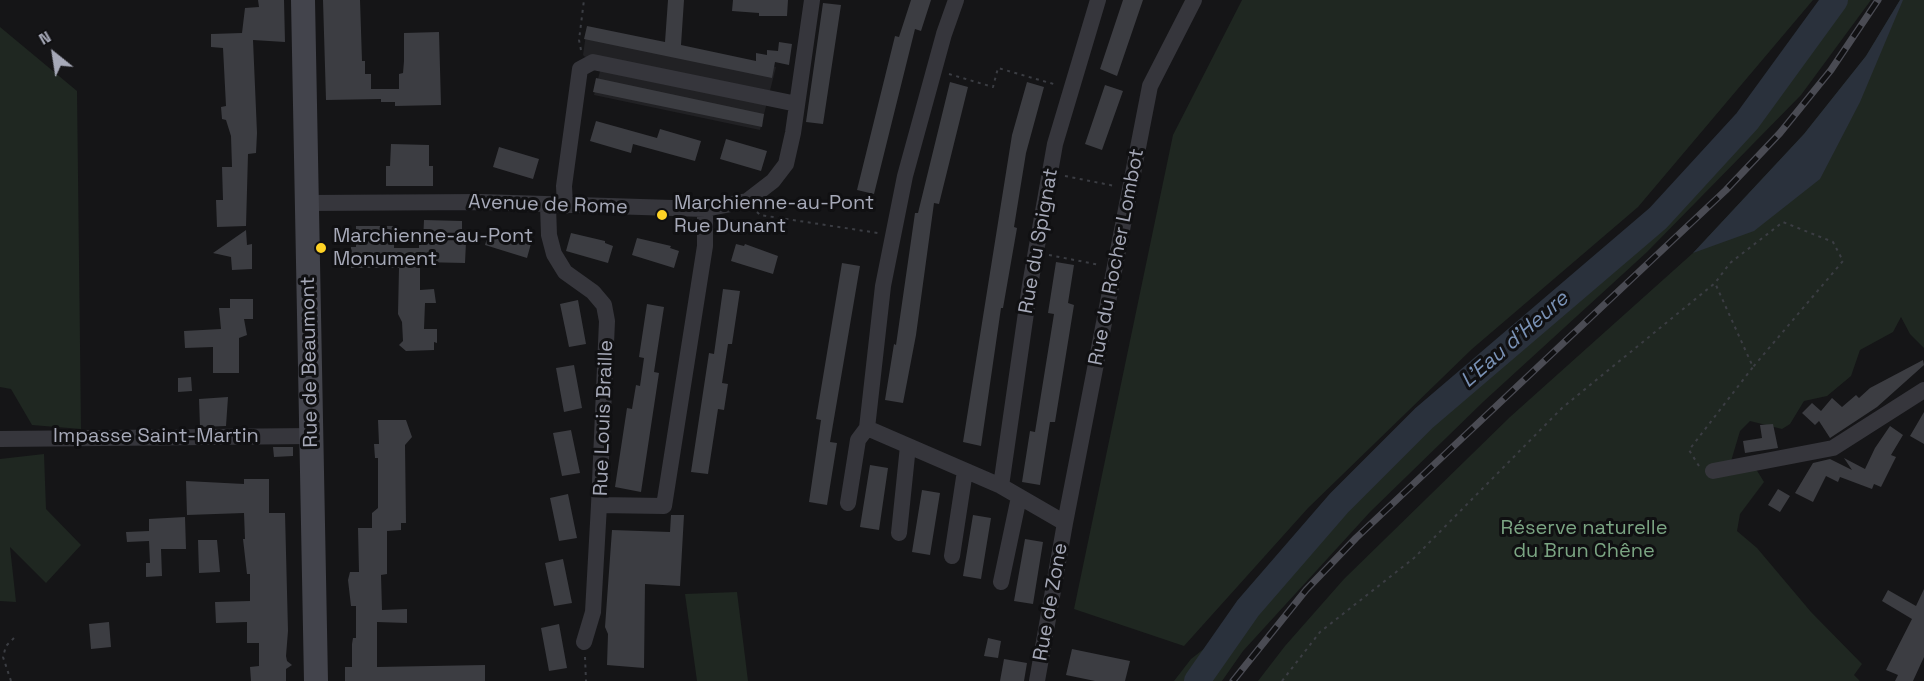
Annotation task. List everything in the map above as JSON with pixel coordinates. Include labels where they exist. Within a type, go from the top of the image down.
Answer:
[{"type":"main road","name":"Rue de Beaumont","points":[[303,0],[316,681]]},
{"type":"street","name":"Avenue de Rome","points":[[307,203],[481,202],[548,206],[705,209],[747,201],[773,181],[786,164],[812,0]]},
{"type":"street","points":[[848,503],[858,440],[867,428],[883,286],[905,176],[956,0]]},
{"type":"street","name":"Rue du Spignat","points":[[1000,486],[1055,144],[1098,0]]},
{"type":"street","name":"Rue du Rocher Lombot","points":[[1065,523],[1150,86],[1194,0]]},
{"type":"street","points":[[565,206],[564,186],[580,69],[592,62],[797,104]]},
{"type":"street","name":"Rue Louis Braille","points":[[548,206],[549,234],[554,254],[565,272],[593,292],[604,304],[607,321],[599,505],[664,506],[705,246],[705,209]]},
{"type":"street","points":[[1713,471],[1833,448],[1924,390]]},
{"type":"street","points":[[867,428],[1000,486],[1065,523]]},
{"type":"street","name":"Impasse Saint-Martin","points":[[0,439],[311,436]]},
{"type":"street","points":[[899,533],[908,446]]},
{"type":"street","points":[[952,556],[965,471]]},
{"type":"street","points":[[1001,582],[1019,497]]},
{"type":"street","points":[[584,642],[593,612],[599,505]]},
{"type":"street","name":"Rue de Zone","points":[[1037,681],[1065,523]]},
{"type":"path","points":[[584,0],[579,40],[585,66]]},
{"type":"path","points":[[934,70],[993,87],[999,68],[1071,89]]},
{"type":"path","points":[[1050,173],[1130,189]]},
{"type":"path","points":[[747,201],[760,215],[893,236]]},
{"type":"path","points":[[1282,681],[1320,632],[1414,558],[1562,408],[1715,283],[1730,263],[1783,222],[1833,242],[1843,261],[1754,367],[1689,450],[1700,467],[1713,471]]},
{"type":"path","points":[[1036,253],[1114,268]]},
{"type":"path","points":[[1715,283],[1754,367]]},
{"type":"path","points":[[11,681],[3,657],[6,646],[16,636]]},
{"type":"path","points":[[584,642],[586,681]]},
{"type":"shaded area","points":[[1900,0],[1903,0],[1860,102],[1820,179],[1754,231],[1693,253],[1804,134],[1866,56]]},
{"type":"shaded area","points":[[587,27],[776,67],[760,130],[594,95],[600,71],[583,55]]},
{"type":"green space","points":[[1242,0],[1813,0],[1638,207],[1472,349],[1308,508],[1184,646],[1074,609],[1173,135]]},
{"type":"green space","points":[[1845,0],[1871,0],[1801,95],[1647,252],[1483,402],[1370,512],[1243,651],[1222,681],[1174,681],[1191,659],[1266,600],[1399,456],[1660,226],[1754,126]]},
{"type":"green space","name":"Réserve naturelle du Brun Chêne","points":[[1900,0],[1924,0],[1924,348],[1910,334],[1901,317],[1893,332],[1860,350],[1851,376],[1827,396],[1804,401],[1790,424],[1782,429],[1750,421],[1740,431],[1729,468],[1756,469],[1764,482],[1740,514],[1737,531],[1757,548],[1811,612],[1862,664],[1854,675],[1860,681],[1258,681],[1285,646],[1344,579],[1510,417],[1693,253],[1804,134],[1866,56]]},
{"type":"green space","points":[[0,27],[77,91],[81,429],[32,425],[11,389],[0,387]]},
{"type":"green space","points":[[44,454],[46,509],[81,545],[46,583],[10,547],[16,602],[0,601],[0,459]]},
{"type":"green space","points":[[737,592],[748,681],[697,681],[685,594]]},
{"type":"building","points":[[258,0],[284,0],[285,42],[253,40],[257,133],[256,153],[248,154],[246,226],[217,227],[216,200],[223,200],[222,167],[232,167],[231,136],[226,120],[222,119],[221,107],[226,106],[223,48],[211,47],[211,34],[242,33],[245,8],[259,7]]},
{"type":"building","points":[[323,0],[360,0],[362,61],[365,61],[365,74],[371,74],[371,89],[399,89],[399,74],[403,73],[404,33],[439,32],[441,105],[395,106],[395,102],[381,102],[381,99],[326,100]]},
{"type":"building","points":[[668,0],[684,0],[681,45],[756,61],[756,53],[767,55],[767,50],[778,51],[779,42],[792,44],[789,65],[775,62],[772,78],[584,39],[587,26],[665,42]]},
{"type":"building","points":[[733,0],[788,0],[787,16],[759,16],[759,13],[732,11]]},
{"type":"building","points":[[911,0],[931,0],[921,31],[915,29],[874,194],[857,190],[895,36],[899,37]]},
{"type":"building","points":[[1123,0],[1143,0],[1117,76],[1100,69]]},
{"type":"building","points":[[823,3],[841,5],[823,124],[806,122]]},
{"type":"building","points":[[596,78],[764,114],[762,127],[593,92]]},
{"type":"building","points":[[950,82],[968,87],[939,204],[934,203],[916,335],[903,403],[885,400],[894,344],[896,345],[915,213],[918,213]]},
{"type":"building","points":[[1027,82],[1044,87],[1026,153],[1014,227],[1017,228],[1003,308],[1001,308],[981,446],[963,442],[1012,135]]},
{"type":"building","points":[[1105,85],[1123,91],[1102,150],[1085,144]]},
{"type":"building","points":[[596,121],[657,138],[660,129],[701,141],[695,161],[633,144],[631,153],[590,141]]},
{"type":"building","points":[[726,139],[767,151],[761,171],[720,159]]},
{"type":"building","points":[[391,144],[429,145],[429,166],[433,166],[433,186],[386,186],[386,166],[390,166]]},
{"type":"building","points":[[499,147],[539,159],[533,179],[493,167]]},
{"type":"building","points":[[424,220],[462,221],[462,242],[466,242],[465,263],[420,262],[420,290],[434,289],[436,303],[425,303],[424,329],[437,329],[437,343],[434,342],[434,350],[406,351],[399,345],[403,341],[402,322],[398,314],[399,268],[351,268],[351,247],[356,247],[356,226],[394,226],[394,248],[419,248],[419,242],[423,242]]},
{"type":"building","points":[[490,228],[524,235],[524,238],[532,240],[527,258],[485,245]]},
{"type":"building","points":[[246,230],[247,245],[252,244],[252,269],[232,270],[231,257],[213,253]]},
{"type":"building","points":[[571,233],[605,241],[613,246],[608,263],[566,251]]},
{"type":"building","points":[[637,238],[671,246],[670,248],[679,251],[674,268],[632,255]]},
{"type":"building","points":[[736,244],[744,246],[745,244],[778,256],[773,274],[731,261]]},
{"type":"building","points":[[1056,262],[1074,265],[1068,303],[1074,305],[1055,422],[1050,422],[1040,485],[1022,482],[1030,431],[1035,432],[1054,314],[1048,313]]},
{"type":"building","points":[[842,263],[860,266],[830,442],[837,443],[827,505],[809,502],[821,420],[816,419]]},
{"type":"building","points":[[723,289],[740,291],[732,344],[728,344],[722,383],[728,384],[724,410],[718,409],[708,474],[691,472],[709,353],[714,354]]},
{"type":"building","points":[[230,299],[253,299],[253,319],[244,319],[247,335],[239,338],[239,373],[213,373],[213,347],[185,348],[184,331],[221,329],[219,308],[230,308]]},
{"type":"building","points":[[578,300],[586,344],[569,347],[560,304]]},
{"type":"building","points":[[647,304],[664,307],[654,372],[659,373],[641,492],[615,487],[627,408],[632,409],[636,385],[640,386],[644,358],[639,357]]},
{"type":"building","points":[[1923,360],[1924,365],[1877,407],[1830,438],[1819,421],[1815,425],[1802,413],[1812,403],[1821,411],[1832,398],[1842,407],[1856,395],[1859,398],[1870,388]]},
{"type":"building","points":[[574,365],[582,408],[564,412],[556,368]]},
{"type":"building","points":[[191,377],[192,391],[178,392],[178,378]]},
{"type":"building","points":[[228,397],[226,426],[200,427],[199,399]]},
{"type":"building","points":[[1924,412],[1924,444],[1910,436]]},
{"type":"building","points":[[378,420],[406,420],[412,437],[405,445],[406,523],[401,523],[401,530],[387,531],[387,574],[381,575],[382,610],[407,609],[407,623],[377,622],[377,667],[485,665],[485,681],[345,681],[345,667],[352,667],[352,644],[353,638],[356,638],[356,606],[351,606],[348,580],[350,572],[359,572],[358,528],[372,528],[372,513],[378,508],[378,458],[375,458],[374,444],[379,444]]},
{"type":"building","points":[[1773,424],[1778,448],[1745,453],[1743,441],[1762,438],[1760,425]]},
{"type":"building","points":[[1890,426],[1903,435],[1891,455],[1896,457],[1881,487],[1874,484],[1872,489],[1840,477],[1838,482],[1826,476],[1813,502],[1795,493],[1813,463],[1830,459],[1852,470],[1844,458],[1865,469],[1875,448]]},
{"type":"building","points":[[571,430],[580,473],[562,476],[553,433]]},
{"type":"building","points":[[273,447],[293,447],[293,456],[274,457]]},
{"type":"building","points":[[870,465],[888,468],[879,530],[860,527]]},
{"type":"building","points":[[244,479],[269,479],[269,513],[285,513],[288,631],[286,656],[287,661],[292,665],[286,669],[286,681],[251,681],[250,667],[259,666],[259,643],[247,643],[247,622],[216,623],[215,602],[250,601],[250,574],[247,574],[243,539],[245,539],[244,513],[187,515],[186,481],[244,484]]},
{"type":"building","points":[[1778,489],[1790,496],[1780,512],[1768,505]]},
{"type":"building","points":[[922,490],[940,493],[930,555],[912,552]]},
{"type":"building","points":[[568,494],[577,538],[559,541],[550,498]]},
{"type":"building","points":[[671,515],[684,515],[680,586],[645,584],[644,668],[607,665],[608,634],[605,627],[612,530],[670,532]]},
{"type":"building","points":[[973,515],[991,518],[981,579],[963,576]]},
{"type":"building","points":[[185,517],[186,549],[161,549],[162,576],[146,577],[146,563],[150,563],[149,541],[127,542],[126,532],[149,531],[149,519]]},
{"type":"building","points":[[1025,539],[1043,542],[1033,604],[1014,601]]},
{"type":"building","points":[[198,540],[217,540],[220,572],[199,573]]},
{"type":"building","points":[[563,559],[572,603],[554,606],[545,563]]},
{"type":"building","points":[[1924,589],[1924,657],[1913,681],[1895,681],[1898,675],[1886,670],[1912,619],[1882,601],[1888,590],[1916,606]]},
{"type":"building","points":[[109,622],[111,647],[91,649],[89,624]]},
{"type":"building","points":[[559,624],[567,668],[549,671],[541,628]]},
{"type":"building","points":[[988,638],[1001,641],[998,658],[984,656]]},
{"type":"building","points":[[1072,649],[1130,661],[1125,681],[1095,681],[1066,675]]},
{"type":"building","points":[[1004,659],[1027,663],[1024,681],[1000,681]]},
{"type":"waterway","name":"L'Eau d'Heure","points":[[1197,681],[1248,608],[1339,503],[1424,418],[1658,218],[1747,121],[1835,0]]},
{"type":"railway","points":[[1233,681],[1306,590],[1356,538],[1726,190],[1780,133],[1831,70],[1878,0]]},
{"type":"place","name":"Marchienne-au-Pont Rue Dunant","points":[[662,215]]},
{"type":"place","name":"Marchienne-au-Pont Monument","points":[[321,248]]}]
